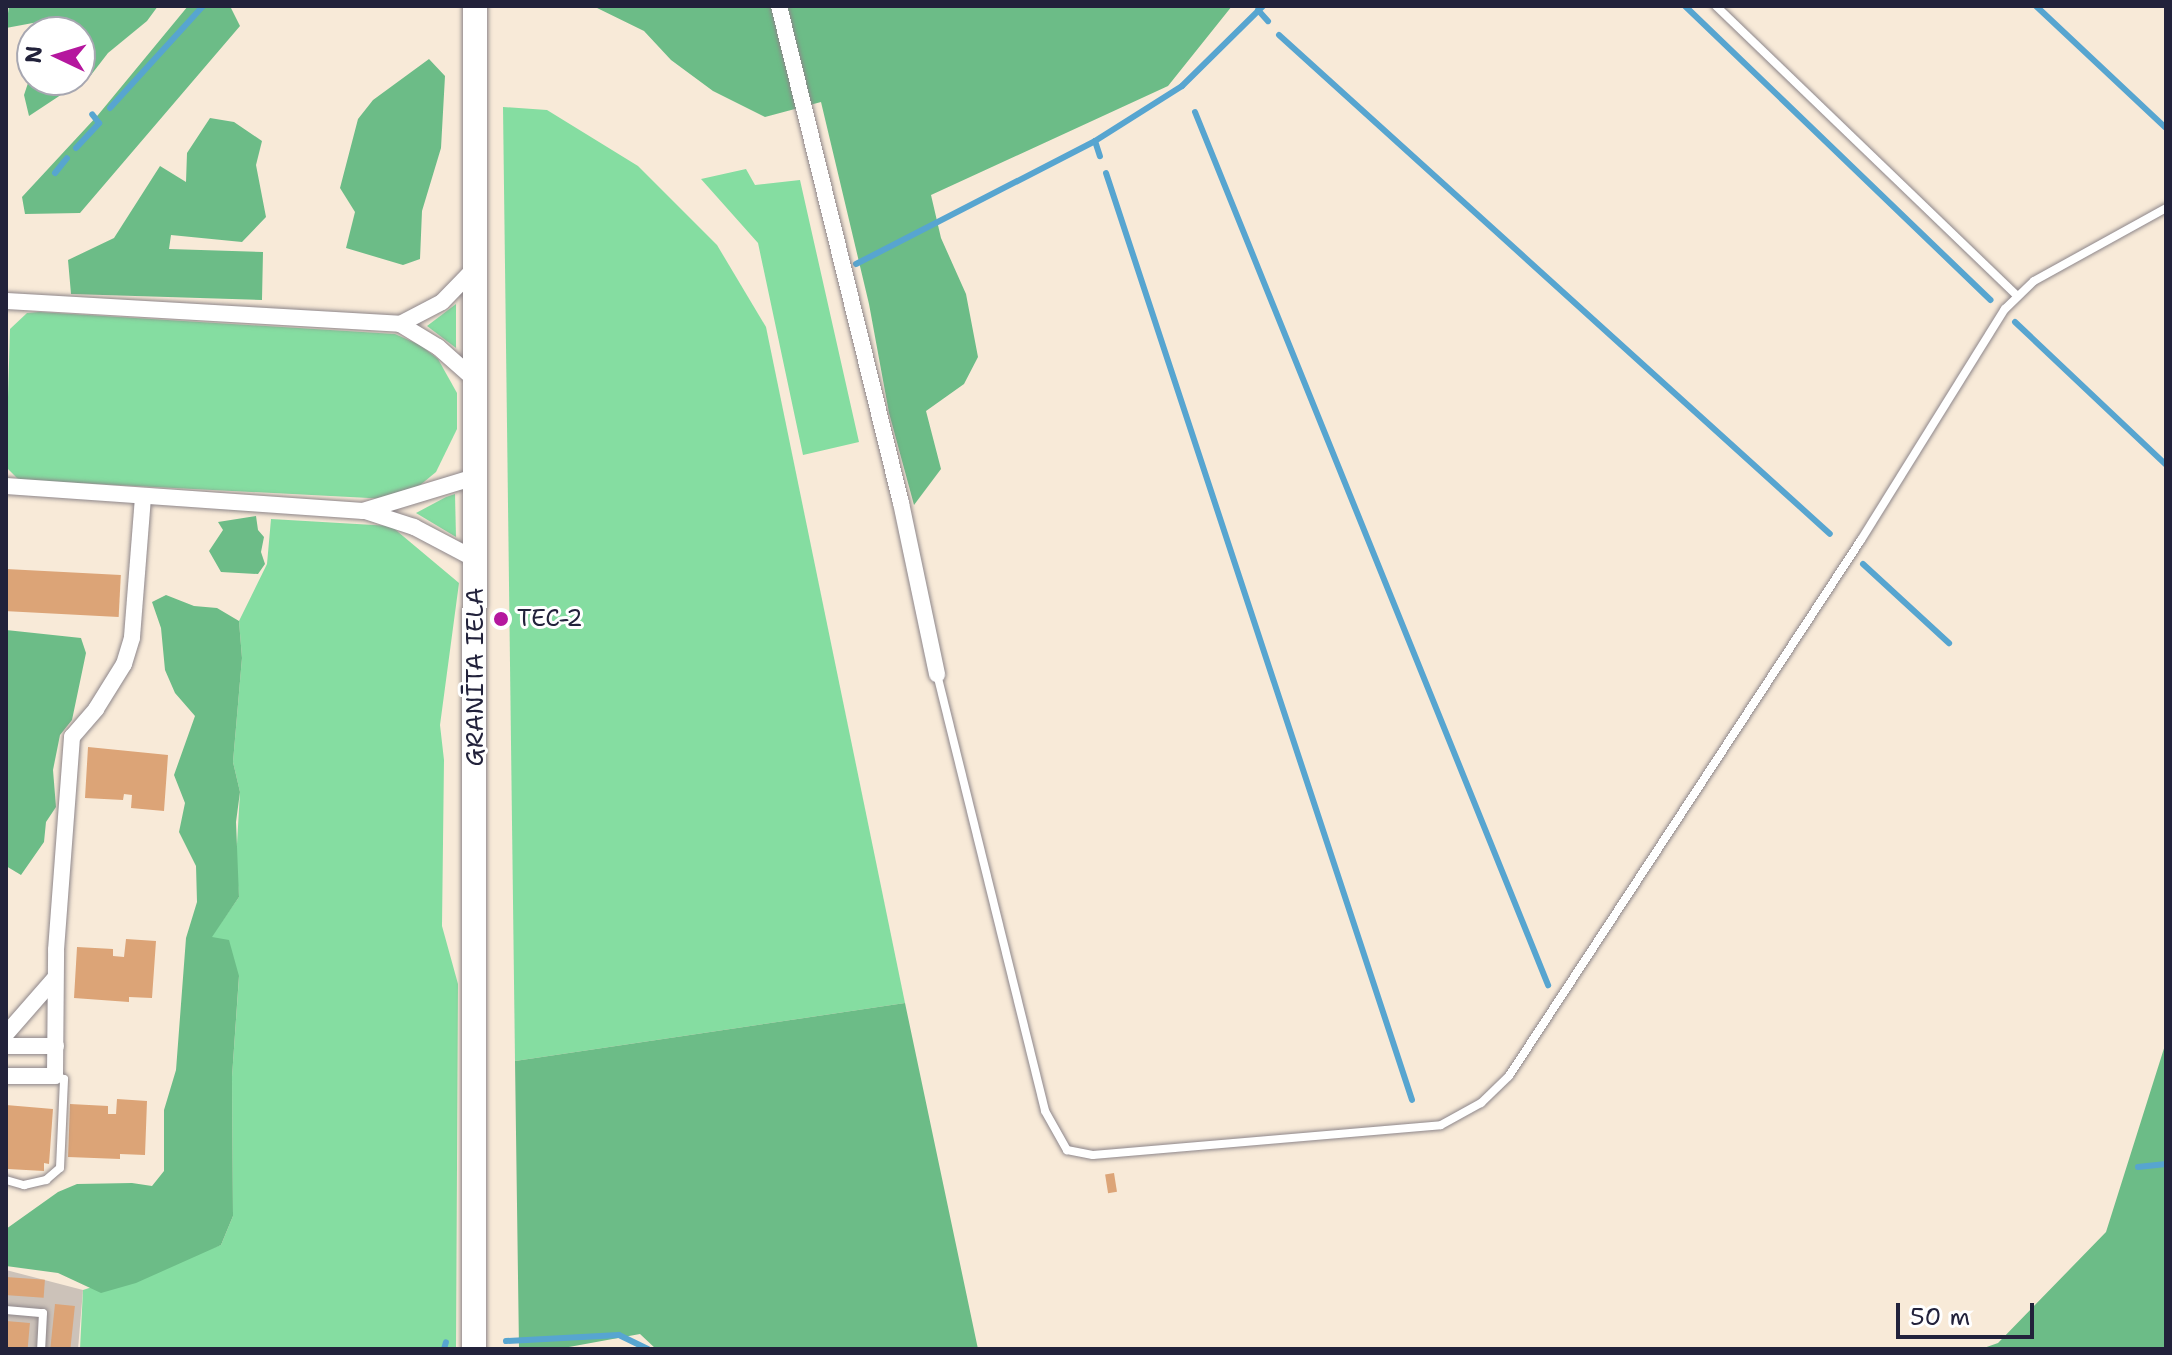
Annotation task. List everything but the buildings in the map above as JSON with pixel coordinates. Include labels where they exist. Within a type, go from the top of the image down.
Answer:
[{"type":"main road","name":"GRANĪTA IELA","points":[[474,1349],[475,6]]},
{"type":"street","points":[[779,6],[901,503],[937,674]]},
{"type":"street","points":[[400,324],[442,302],[474,269]]},
{"type":"street","points":[[6,301],[400,324],[438,347],[474,379]]},
{"type":"street","points":[[363,511],[475,477]]},
{"type":"street","points":[[6,486],[143,498],[363,511],[414,527],[475,559]]},
{"type":"street","points":[[6,1076],[55,1076],[55,978],[72,737],[96,709],[124,664],[132,637],[143,498]]},
{"type":"street","points":[[6,1034],[55,978]]},
{"type":"street","points":[[6,1046],[56,1046]]},
{"type":"lane","points":[[1716,6],[2017,296]]},
{"type":"lane","points":[[937,674],[1045,1111],[1067,1150],[1093,1155],[1441,1125],[1481,1103],[1509,1076],[1861,540],[1983,340],[2017,296],[2034,281],[2166,208]]},
{"type":"lane","points":[[6,1180],[24,1185],[46,1180],[60,1168],[64,1079],[55,1076]]},
{"type":"lane","points":[[6,1310],[43,1313],[41,1349]]},
{"type":"shaded area","points":[[6,1270],[83,1290],[78,1349],[6,1349]]},
{"type":"green space","points":[[9,6],[158,6],[147,21],[108,53],[96,69],[96,16],[16,16],[16,26],[6,28]]},
{"type":"green space","points":[[188,6],[230,6],[240,26],[80,213],[25,214],[22,197],[98,115]]},
{"type":"green space","points":[[593,6],[1232,6],[1168,86],[931,195],[941,238],[966,294],[978,357],[964,384],[926,411],[941,469],[914,505],[889,413],[869,304],[821,102],[765,117],[713,91],[671,60],[644,31]]},
{"type":"green space","points":[[429,59],[445,76],[441,148],[422,211],[420,259],[403,265],[346,248],[355,212],[340,188],[358,119],[373,100]]},
{"type":"green space","points":[[24,96],[59,96],[29,116]]},
{"type":"green space","points":[[503,107],[547,110],[638,166],[717,245],[766,327],[905,1003],[515,1061]]},
{"type":"green space","points":[[210,118],[234,122],[262,141],[256,165],[266,217],[242,242],[171,235],[169,249],[263,252],[262,300],[71,294],[68,260],[114,238],[160,166],[186,182],[187,153]]},
{"type":"green space","points":[[746,169],[755,185],[800,180],[859,442],[803,455],[758,243],[701,179]]},
{"type":"green space","points":[[456,304],[456,348],[427,326]]},
{"type":"green space","points":[[27,313],[395,334],[420,345],[438,359],[457,393],[457,429],[436,472],[419,486],[388,499],[19,480],[6,467],[10,329]]},
{"type":"green space","points":[[455,494],[456,537],[416,513],[446,497]]},
{"type":"green space","points":[[256,516],[258,530],[264,537],[261,552],[265,564],[258,574],[221,572],[209,551],[223,530],[218,522]]},
{"type":"green space","points":[[271,519],[391,526],[459,583],[440,725],[444,760],[442,926],[458,984],[456,1349],[80,1349],[83,1290],[221,1245],[233,1216],[232,1077],[239,977],[211,937],[239,897],[236,861],[240,792],[233,762],[242,658],[239,621],[267,564]]},
{"type":"green space","points":[[166,595],[194,606],[217,608],[239,621],[242,658],[233,762],[240,792],[236,822],[239,897],[212,937],[229,940],[239,976],[232,1077],[233,1216],[221,1245],[136,1283],[101,1293],[58,1273],[6,1266],[6,1229],[58,1192],[77,1184],[132,1183],[152,1186],[164,1171],[164,1110],[176,1070],[186,938],[197,902],[196,866],[179,832],[185,803],[174,775],[195,716],[175,693],[165,670],[161,628],[152,602]]},
{"type":"green space","points":[[6,630],[81,638],[86,653],[72,720],[60,735],[53,770],[56,807],[46,822],[44,842],[21,875],[6,866]]},
{"type":"green space","points":[[905,1003],[978,1349],[656,1349],[640,1334],[558,1349],[519,1349],[515,1061]]},
{"type":"green space","points":[[2166,1042],[2166,1349],[1981,1349],[1998,1343],[2106,1232]]},
{"type":"waterway","points":[[110,108],[203,6]]},
{"type":"waterway","points":[[856,264],[1095,141],[1182,86],[1263,6]]},
{"type":"waterway","points":[[1685,6],[1990,300]]},
{"type":"waterway","points":[[2036,6],[2166,128]]},
{"type":"waterway","points":[[1258,10],[1268,21]]},
{"type":"waterway","points":[[1279,35],[1830,534]]},
{"type":"waterway","points":[[1195,112],[1548,985]]},
{"type":"waterway","points":[[76,148],[99,123],[92,114]]},
{"type":"waterway","points":[[1095,141],[1100,156]]},
{"type":"waterway","points":[[55,173],[67,158]]},
{"type":"waterway","points":[[1106,173],[1412,1100]]},
{"type":"waterway","points":[[2015,322],[2166,465]]},
{"type":"waterway","points":[[1863,564],[1949,643]]},
{"type":"waterway","points":[[2138,1167],[2166,1164]]},
{"type":"waterway","points":[[506,1341],[619,1335],[648,1349]]},
{"type":"waterway","points":[[444,1349],[446,1342]]},
{"type":"place","name":"TEC-2","points":[[501,619]]}]
